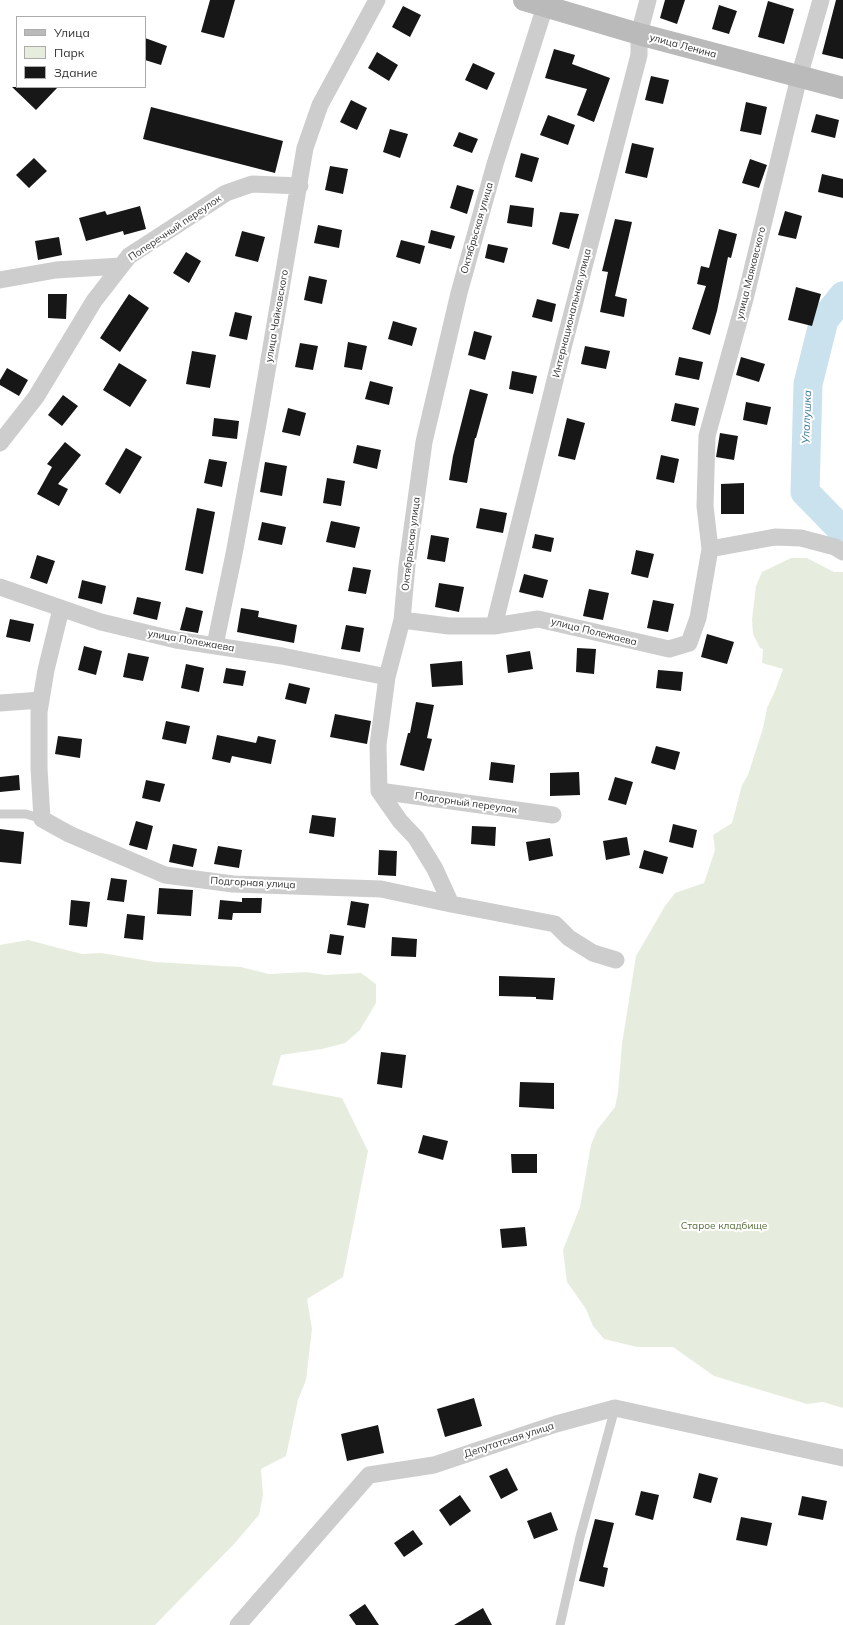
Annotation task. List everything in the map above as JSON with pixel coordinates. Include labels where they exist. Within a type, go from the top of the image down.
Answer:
[{"type":"street","name":"улица Чайковского","points":[[215,645],[234,554],[300,186],[305,148],[320,105],[377,0]]},
{"type":"street","name":"улица Ленина","points":[[524,0],[546,3],[639,34],[843,88]]},
{"type":"street","name":"Интернациональная улица","points":[[494,626],[566,336],[639,55],[639,34],[648,0]]},
{"type":"street","name":"улица Маяковского","points":[[710,549],[705,506],[708,436],[745,299],[799,77],[821,0]]},
{"type":"street","name":"Октябрьская улица","points":[[379,791],[378,745],[387,676],[402,620],[407,565],[424,442],[457,300],[495,164],[546,3]]},
{"type":"street","name":"Поперечный переулок","points":[[0,443],[36,397],[94,301],[129,256],[226,193],[252,184],[300,186]]},
{"type":"street","points":[[0,280],[56,270],[121,266]]},
{"type":"street","points":[[710,549],[782,537],[801,538],[835,547],[843,552]]},
{"type":"street","name":"улица Полежаева","points":[[402,620],[449,626],[494,626],[538,619],[669,649],[689,643],[698,618],[710,549]]},
{"type":"street","name":"улица Полежаева","points":[[0,587],[61,609],[109,624],[176,640],[215,645],[387,676]]},
{"type":"street","points":[[42,819],[39,768],[39,712],[46,670],[61,609]]},
{"type":"street","points":[[0,703],[41,700]]},
{"type":"street","points":[[379,791],[400,821],[416,838],[435,868],[451,904],[555,924],[570,938],[593,953],[616,960]]},
{"type":"street","name":"Подгорный переулок","points":[[379,791],[553,815]]},
{"type":"street","name":"Подгорная улица","points":[[42,819],[69,834],[165,875],[233,884],[381,889],[451,904]]},
{"type":"street","name":"Депутатская улица","points":[[238,1625],[369,1475],[434,1465],[556,1424],[615,1408],[843,1458]]},
{"type":"lane","name":"Подгорная улица","points":[[0,814],[26,814],[42,819]]},
{"type":"lane","points":[[560,1625],[580,1537],[615,1408]]},
{"type":"green space","name":"Старое кладбище","points":[[791,558],[807,558],[834,572],[843,572],[843,1408],[823,1402],[807,1404],[714,1376],[673,1347],[637,1347],[604,1339],[593,1326],[586,1309],[567,1282],[563,1250],[580,1207],[591,1145],[597,1130],[615,1107],[618,1092],[622,1044],[636,956],[665,906],[675,893],[704,883],[715,850],[713,835],[732,823],[742,785],[748,775],[763,728],[767,708],[783,669],[762,663],[763,649],[760,648],[753,634],[752,619],[756,586],[762,572]]},
{"type":"green space","points":[[28,940],[82,954],[101,953],[155,962],[241,967],[269,974],[307,972],[325,975],[361,973],[376,984],[376,1003],[360,1030],[345,1043],[322,1049],[281,1055],[272,1085],[342,1098],[368,1151],[343,1277],[307,1299],[312,1329],[306,1380],[298,1400],[286,1456],[261,1469],[263,1495],[259,1515],[234,1544],[155,1625],[0,1625],[0,945]]},
{"type":"building","points":[[210,0],[235,0],[224,38],[201,32]]},
{"type":"building","points":[[665,0],[685,0],[677,24],[660,18]]},
{"type":"building","points":[[836,0],[843,0],[843,59],[822,54]]},
{"type":"building","points":[[768,1],[794,9],[784,44],[758,37]]},
{"type":"building","points":[[719,5],[737,11],[729,34],[712,29]]},
{"type":"building","points":[[403,6],[421,15],[410,37],[392,27]]},
{"type":"building","points":[[146,38],[167,46],[161,65],[146,60]]},
{"type":"building","points":[[554,49],[575,55],[572,64],[610,78],[594,122],[577,115],[587,89],[545,78]]},
{"type":"building","points":[[377,52],[398,65],[389,81],[368,68]]},
{"type":"building","points":[[473,63],[495,73],[487,90],[465,80]]},
{"type":"building","points":[[651,76],[669,80],[663,104],[645,100]]},
{"type":"building","points":[[12,87],[57,88],[36,110]]},
{"type":"building","points":[[351,100],[367,108],[357,130],[340,122]]},
{"type":"building","points":[[746,102],[767,107],[761,135],[740,131]]},
{"type":"building","points":[[151,107],[283,141],[275,173],[143,139]]},
{"type":"building","points":[[816,114],[839,120],[835,138],[811,132]]},
{"type":"building","points":[[548,115],[575,125],[568,145],[540,135]]},
{"type":"building","points":[[390,129],[408,134],[400,158],[383,152]]},
{"type":"building","points":[[459,132],[478,139],[472,153],[453,146]]},
{"type":"building","points":[[632,143],[654,148],[647,178],[625,173]]},
{"type":"building","points":[[521,153],[539,158],[532,182],[515,177]]},
{"type":"building","points":[[34,158],[47,171],[29,188],[16,175]]},
{"type":"building","points":[[750,159],[767,165],[759,188],[742,183]]},
{"type":"building","points":[[330,166],[348,169],[343,194],[325,190]]},
{"type":"building","points":[[822,174],[843,179],[843,198],[818,192]]},
{"type":"building","points":[[457,185],[474,190],[467,214],[450,208]]},
{"type":"building","points":[[510,205],[534,208],[532,227],[507,223]]},
{"type":"building","points":[[140,206],[146,229],[124,235],[123,231],[86,241],[79,218],[105,211],[107,215]]},
{"type":"building","points":[[785,211],[802,216],[796,239],[778,235]]},
{"type":"building","points":[[560,212],[579,214],[569,249],[552,244]]},
{"type":"building","points":[[615,219],[632,222],[615,296],[627,299],[624,317],[600,312],[608,272],[602,271]]},
{"type":"building","points":[[318,225],[342,230],[339,248],[314,243]]},
{"type":"building","points":[[719,229],[737,234],[731,258],[728,257],[717,311],[710,335],[692,329],[706,286],[697,284],[701,266],[709,268]]},
{"type":"building","points":[[431,230],[455,236],[451,249],[428,243]]},
{"type":"building","points":[[242,231],[265,237],[258,262],[235,256]]},
{"type":"building","points":[[59,237],[62,255],[38,260],[35,241]]},
{"type":"building","points":[[401,240],[425,246],[420,264],[396,257]]},
{"type":"building","points":[[488,244],[508,248],[504,263],[485,258]]},
{"type":"building","points":[[186,252],[201,261],[189,283],[173,273]]},
{"type":"building","points":[[309,276],[327,280],[322,304],[304,300]]},
{"type":"building","points":[[796,287],[821,294],[812,326],[788,320]]},
{"type":"building","points":[[48,294],[67,294],[66,319],[48,318]]},
{"type":"building","points":[[129,294],[149,308],[120,352],[100,338]]},
{"type":"building","points":[[537,299],[556,304],[552,322],[532,317]]},
{"type":"building","points":[[235,312],[252,316],[247,340],[229,336]]},
{"type":"building","points":[[393,321],[417,328],[412,346],[388,339]]},
{"type":"building","points":[[474,331],[492,336],[485,360],[468,355]]},
{"type":"building","points":[[348,342],[367,346],[362,370],[344,367]]},
{"type":"building","points":[[300,343],[318,346],[313,370],[295,367]]},
{"type":"building","points":[[585,346],[610,351],[606,369],[581,364]]},
{"type":"building","points":[[192,351],[216,355],[210,388],[186,384]]},
{"type":"building","points":[[679,357],[703,362],[699,380],[675,375]]},
{"type":"building","points":[[741,357],[765,364],[759,382],[736,375]]},
{"type":"building","points":[[119,363],[147,380],[130,407],[103,390]]},
{"type":"building","points":[[7,368],[28,380],[19,396],[0,385],[0,380]]},
{"type":"building","points":[[512,371],[537,376],[533,394],[509,389]]},
{"type":"building","points":[[370,381],[393,387],[389,405],[365,399]]},
{"type":"building","points":[[470,389],[488,394],[475,438],[467,483],[449,480],[453,456]]},
{"type":"building","points":[[63,395],[78,406],[62,426],[48,415]]},
{"type":"building","points":[[746,402],[771,407],[767,425],[743,420]]},
{"type":"building","points":[[675,403],[699,408],[695,426],[671,421]]},
{"type":"building","points":[[288,408],[306,413],[300,436],[282,432]]},
{"type":"building","points":[[214,418],[239,421],[237,439],[212,436]]},
{"type":"building","points":[[567,418],[585,423],[575,460],[558,456]]},
{"type":"building","points":[[720,433],[738,436],[734,460],[716,457]]},
{"type":"building","points":[[65,442],[81,455],[58,484],[68,489],[59,506],[37,494],[52,467],[47,464]]},
{"type":"building","points":[[357,445],[381,450],[377,469],[353,463]]},
{"type":"building","points":[[126,448],[142,457],[120,494],[105,484]]},
{"type":"building","points":[[661,455],[679,459],[674,483],[656,479]]},
{"type":"building","points":[[209,459],[227,462],[222,487],[204,483]]},
{"type":"building","points":[[265,462],[287,466],[282,496],[260,492]]},
{"type":"building","points":[[327,478],[345,481],[341,506],[323,503]]},
{"type":"building","points":[[744,483],[744,514],[721,514],[721,484]]},
{"type":"building","points":[[197,508],[215,512],[203,574],[185,570]]},
{"type":"building","points":[[480,508],[507,513],[503,533],[476,528]]},
{"type":"building","points":[[331,521],[360,527],[355,548],[326,542]]},
{"type":"building","points":[[262,522],[286,527],[282,545],[258,540]]},
{"type":"building","points":[[535,534],[554,538],[551,552],[532,548]]},
{"type":"building","points":[[431,535],[449,538],[445,562],[427,559]]},
{"type":"building","points":[[636,550],[654,554],[648,578],[631,574]]},
{"type":"building","points":[[37,555],[55,561],[47,584],[30,578]]},
{"type":"building","points":[[353,567],[371,570],[366,594],[348,591]]},
{"type":"building","points":[[524,574],[548,580],[543,598],[519,592]]},
{"type":"building","points":[[82,580],[106,586],[102,604],[78,598]]},
{"type":"building","points":[[439,583],[464,587],[459,612],[435,607]]},
{"type":"building","points":[[589,589],[609,593],[603,620],[583,616]]},
{"type":"building","points":[[137,597],[161,602],[157,620],[133,614]]},
{"type":"building","points":[[653,600],[674,604],[668,632],[647,628]]},
{"type":"building","points":[[186,607],[203,611],[198,633],[180,630]]},
{"type":"building","points":[[241,608],[259,611],[258,617],[297,625],[294,643],[237,632]]},
{"type":"building","points":[[10,619],[34,624],[30,642],[6,637]]},
{"type":"building","points":[[346,625],[364,628],[360,652],[341,649]]},
{"type":"building","points":[[707,634],[734,642],[727,664],[701,657]]},
{"type":"building","points":[[84,646],[102,651],[96,675],[78,670]]},
{"type":"building","points":[[577,648],[596,649],[594,674],[576,672]]},
{"type":"building","points":[[530,651],[533,669],[508,673],[506,655]]},
{"type":"building","points":[[128,653],[149,657],[143,681],[123,677]]},
{"type":"building","points":[[462,661],[463,685],[432,687],[430,664]]},
{"type":"building","points":[[186,664],[204,668],[199,692],[181,688]]},
{"type":"building","points":[[226,668],[246,671],[243,686],[223,683]]},
{"type":"building","points":[[658,670],[683,672],[681,691],[656,688]]},
{"type":"building","points":[[289,683],[310,688],[306,704],[285,699]]},
{"type":"building","points":[[416,702],[434,705],[427,738],[432,739],[424,771],[400,765],[408,733],[410,733]]},
{"type":"building","points":[[335,714],[371,721],[367,744],[330,737]]},
{"type":"building","points":[[166,721],[190,726],[186,744],[162,739]]},
{"type":"building","points":[[217,735],[256,743],[258,736],[276,740],[271,764],[232,756],[230,763],[212,759]]},
{"type":"building","points":[[58,736],[82,739],[80,758],[55,754]]},
{"type":"building","points":[[656,746],[680,752],[675,770],[651,763]]},
{"type":"building","points":[[491,762],[515,765],[513,783],[489,780]]},
{"type":"building","points":[[579,772],[580,795],[550,796],[550,773]]},
{"type":"building","points":[[19,775],[20,790],[0,792],[0,777]]},
{"type":"building","points":[[615,777],[633,782],[626,805],[608,800]]},
{"type":"building","points":[[146,780],[165,784],[160,802],[142,798]]},
{"type":"building","points":[[312,815],[336,818],[334,837],[309,833]]},
{"type":"building","points":[[136,821],[153,826],[147,850],[129,845]]},
{"type":"building","points":[[673,824],[697,830],[693,848],[669,842]]},
{"type":"building","points":[[472,826],[496,827],[495,846],[471,844]]},
{"type":"building","points":[[0,829],[24,832],[21,864],[0,862]]},
{"type":"building","points":[[627,837],[630,855],[606,860],[603,841]]},
{"type":"building","points":[[550,838],[553,856],[529,861],[526,842]]},
{"type":"building","points":[[173,844],[197,849],[193,867],[169,862]]},
{"type":"building","points":[[218,846],[242,850],[239,868],[214,864]]},
{"type":"building","points":[[379,850],[397,851],[396,876],[378,875]]},
{"type":"building","points":[[644,850],[668,857],[663,874],[639,868]]},
{"type":"building","points":[[111,878],[127,880],[124,902],[107,900]]},
{"type":"building","points":[[159,888],[193,890],[191,916],[157,914]]},
{"type":"building","points":[[242,898],[262,898],[261,913],[233,913],[232,920],[218,919],[220,900],[242,902]]},
{"type":"building","points":[[71,900],[90,902],[87,927],[69,925]]},
{"type":"building","points":[[351,901],[369,904],[365,928],[347,925]]},
{"type":"building","points":[[127,914],[145,916],[143,940],[124,938]]},
{"type":"building","points":[[330,934],[344,936],[341,955],[327,953]]},
{"type":"building","points":[[392,937],[417,939],[416,957],[391,956]]},
{"type":"building","points":[[499,976],[555,978],[553,1000],[536,999],[536,997],[499,996]]},
{"type":"building","points":[[381,1052],[406,1055],[402,1088],[377,1084]]},
{"type":"building","points":[[520,1082],[554,1083],[554,1109],[519,1107]]},
{"type":"building","points":[[423,1135],[448,1141],[443,1160],[418,1153]]},
{"type":"building","points":[[511,1154],[537,1154],[537,1173],[512,1173]]},
{"type":"building","points":[[525,1227],[527,1246],[502,1248],[500,1229]]},
{"type":"building","points":[[474,1398],[482,1426],[445,1437],[437,1409]]},
{"type":"building","points":[[378,1425],[384,1453],[347,1461],[341,1434]]},
{"type":"building","points":[[507,1468],[518,1490],[501,1499],[489,1476]]},
{"type":"building","points":[[699,1473],[718,1478],[711,1503],[693,1498]]},
{"type":"building","points":[[641,1491],[659,1495],[653,1520],[635,1515]]},
{"type":"building","points":[[460,1495],[471,1511],[450,1526],[439,1510]]},
{"type":"building","points":[[802,1496],[827,1501],[823,1520],[798,1515]]},
{"type":"building","points":[[551,1512],[558,1530],[534,1539],[527,1521]]},
{"type":"building","points":[[741,1517],[772,1523],[767,1546],[736,1540]]},
{"type":"building","points":[[595,1519],[614,1523],[603,1567],[608,1568],[604,1587],[579,1581]]},
{"type":"building","points":[[413,1530],[423,1544],[404,1557],[394,1543]]},
{"type":"building","points":[[365,1604],[379,1625],[356,1625],[349,1615]]},
{"type":"building","points":[[483,1608],[492,1625],[454,1625]]},
{"type":"waterway","name":"Улалушка","points":[[843,296],[824,320],[808,384],[805,492],[843,531]]}]
